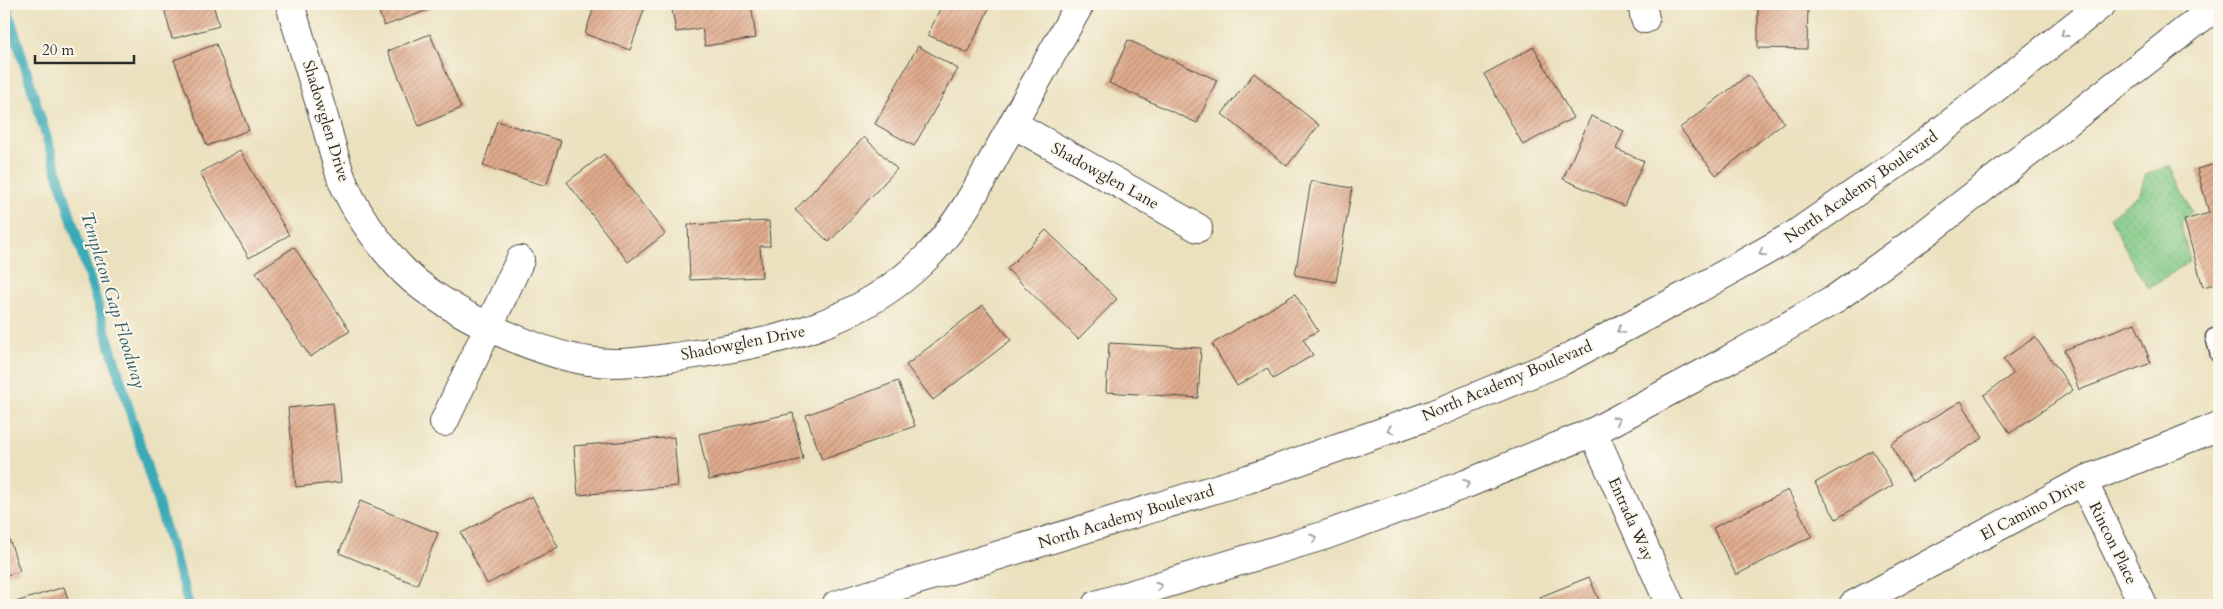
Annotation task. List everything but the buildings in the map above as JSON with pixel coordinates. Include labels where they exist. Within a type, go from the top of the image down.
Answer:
[{"type":"main road","name":"Shadowglen Drive","points":[[290,4],[342,179],[365,222],[399,267],[430,294],[488,325],[540,349],[590,362],[634,362],[707,352],[770,340],[817,328],[859,309],[894,285],[926,258],[952,226],[979,186],[1080,4]]},
{"type":"main road","name":"North Academy Boulevard","points":[[836,605],[1248,479],[1431,415],[1562,361],[1696,290],[1794,235],[1914,152],[2102,4]]},
{"type":"main road","points":[[1096,605],[1326,535],[1466,484],[1593,432],[1730,359],[1832,301],[1923,235],[2218,4]]},
{"type":"main road","name":"Shadowglen Lane","points":[[1012,124],[1198,228]]},
{"type":"main road","points":[[444,422],[520,260]]},
{"type":"main road","name":"El Camino Drive","points":[[1853,605],[2083,481],[2219,426]]},
{"type":"main road","name":"Entrada Way","points":[[1593,432],[1670,605]]},
{"type":"main road","name":"Rincon Place","points":[[2083,481],[2143,605]]},
{"type":"lane","points":[[2219,336],[2214,337],[2219,355]]},
{"type":"green space","points":[[2171,165],[2192,212],[2180,221],[2190,261],[2149,288],[2135,268],[2110,217],[2140,193],[2145,175]]},
{"type":"waterway","name":"Templeton Gap Floodway","points":[[6,4],[189,605]]}]
